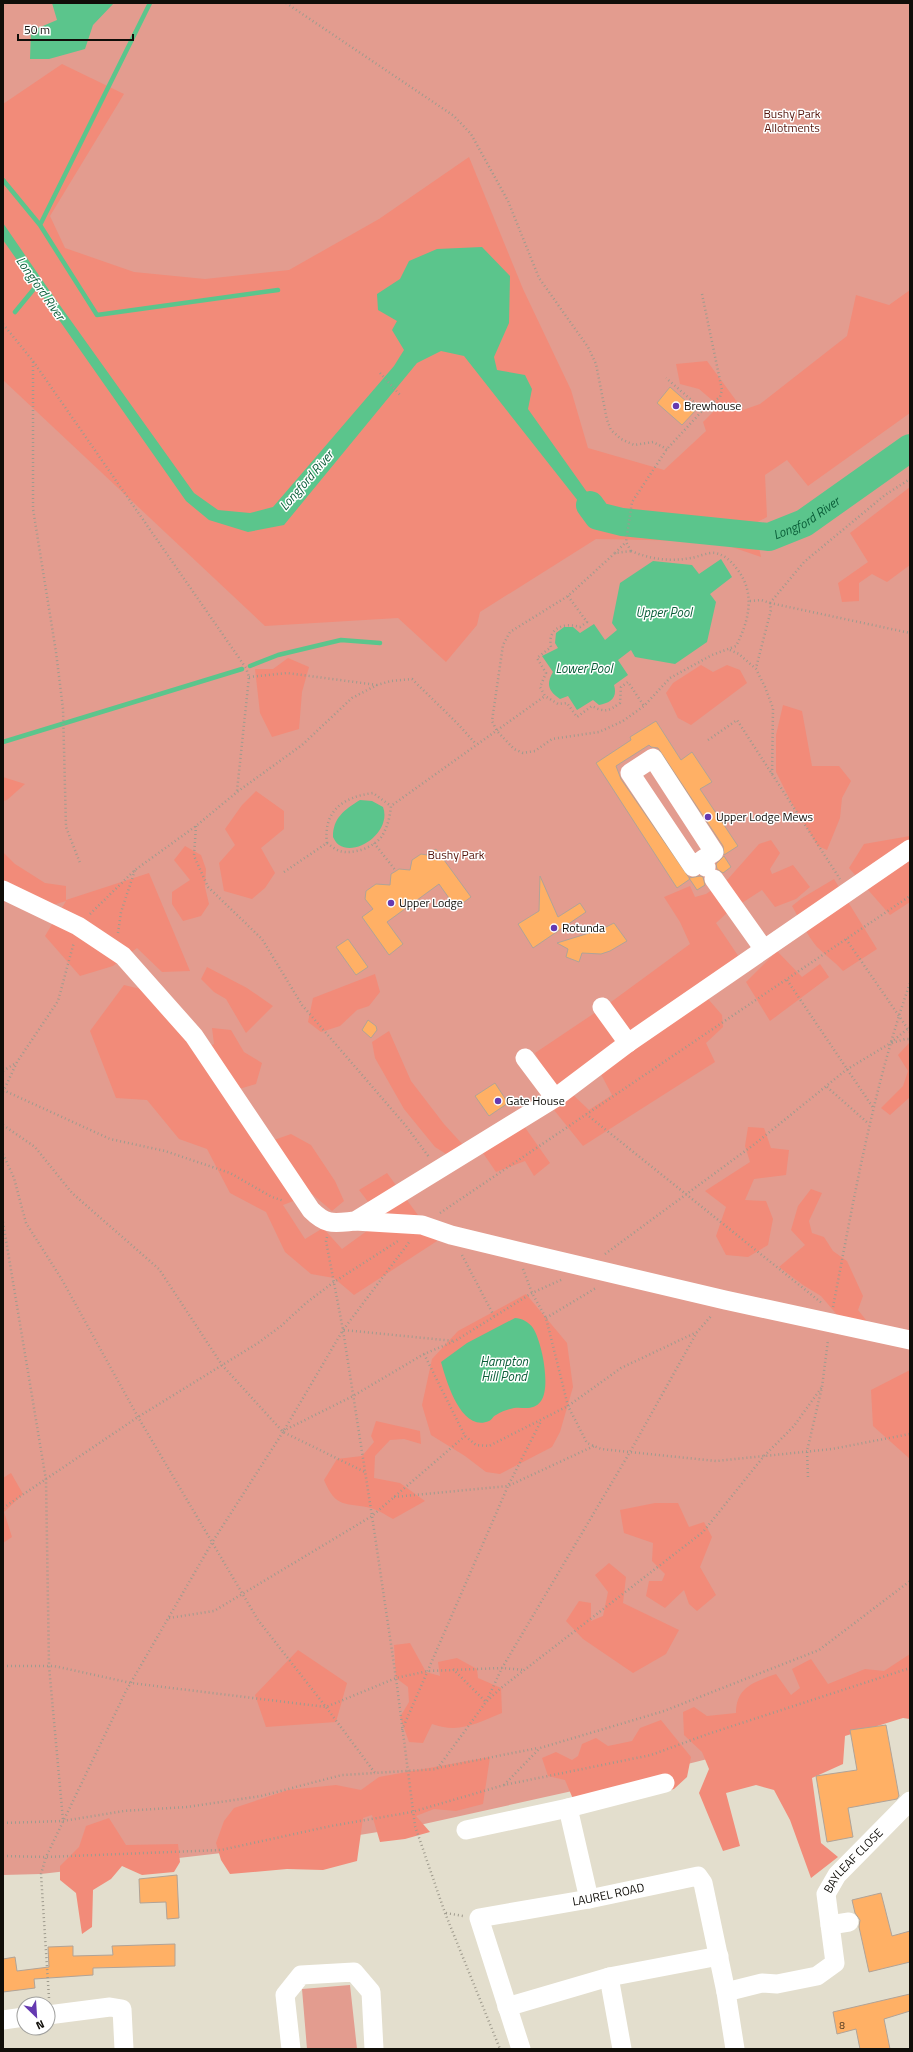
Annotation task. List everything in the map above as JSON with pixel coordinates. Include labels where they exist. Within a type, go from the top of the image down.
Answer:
[{"type":"street","points":[[707,869],[714,852],[653,758],[630,774],[693,867],[707,869],[763,948]]},
{"type":"street","points":[[355,1221],[555,1098],[628,1043],[763,948],[910,849]]},
{"type":"street","points":[[3,890],[78,926],[123,956],[194,1036],[311,1210],[321,1220],[332,1223],[355,1221],[422,1225],[451,1235],[517,1251],[725,1300],[910,1340]]},
{"type":"street","points":[[602,1006],[628,1043]]},
{"type":"street","points":[[525,1058],[555,1098]]},
{"type":"street","points":[[466,1830],[568,1808],[665,1783]]},
{"type":"street","name":"BAYLEAF CLOSE","points":[[726,1992],[762,1983],[777,1984],[817,1976],[835,1962],[826,1894],[837,1875],[910,1800]]},
{"type":"street","points":[[568,1808],[589,1899]]},
{"type":"street","name":"LAUREL ROAD","points":[[521,2049],[506,2007],[479,1918],[589,1899],[698,1876],[703,1883],[726,1992],[735,2049]]},
{"type":"street","points":[[830,1926],[849,1922]]},
{"type":"street","points":[[506,2007],[609,1977],[718,1956]]},
{"type":"street","points":[[291,2049],[285,1995],[301,1976],[354,1972],[371,1992],[374,2049]]},
{"type":"street","points":[[609,1977],[622,2049]]},
{"type":"street","points":[[56,2013],[110,2007],[122,2009],[124,2049]]},
{"type":"street","points":[[3,2020],[16,2018]]},
{"type":"path","points":[[286,3],[454,116],[472,134],[508,201],[539,278],[588,347],[596,364],[607,420],[611,430],[621,439],[634,445],[653,442],[667,449]]},
{"type":"path","points":[[631,551],[626,542],[632,502],[667,449],[704,410],[720,397],[722,390],[702,294]]},
{"type":"path","points":[[3,324],[33,362],[246,668],[249,677],[237,792]]},
{"type":"path","points":[[33,362],[33,509],[56,652],[63,708],[66,827],[80,863]]},
{"type":"path","points":[[380,373],[401,396]]},
{"type":"path","points":[[666,378],[704,410]]},
{"type":"path","points":[[756,669],[771,610],[770,603],[804,562],[885,495],[910,478]]},
{"type":"path","points":[[615,553],[631,551],[653,558],[676,560],[714,553],[728,558],[745,579],[750,601],[741,636],[736,646],[730,650],[712,655],[670,678],[644,706],[623,721],[599,732],[552,740],[535,751],[523,753],[514,749],[497,731],[492,721],[503,645],[510,632],[568,596],[626,542]]},
{"type":"path","points":[[568,596],[588,622],[580,627],[570,624],[560,626],[553,633],[550,641],[551,647],[537,658],[546,673],[540,687],[545,696],[558,704],[567,703],[577,717],[592,706],[601,711],[611,709],[620,703],[621,687],[628,682],[644,706]]},
{"type":"path","points":[[750,601],[761,600],[910,633]]},
{"type":"path","points":[[730,650],[744,658],[756,669],[765,687],[772,708],[772,776]]},
{"type":"path","points":[[249,677],[287,673],[377,685]]},
{"type":"path","points":[[285,1201],[272,1197],[230,1173],[164,1151],[110,1139],[3,1091],[16,1062],[58,1001],[78,926],[135,870],[196,826],[237,792],[302,745],[352,698],[377,685],[391,681],[412,679],[476,744]]},
{"type":"path","points":[[391,806],[373,793],[358,795],[343,802],[328,818],[325,831],[327,843],[340,851],[356,852],[374,843],[382,837],[390,819],[391,806],[545,696]]},
{"type":"path","points":[[708,740],[737,720],[848,891]]},
{"type":"path","points":[[196,826],[194,856],[208,887],[262,939],[302,1005],[406,1126],[439,1170]]},
{"type":"path","points":[[284,872],[327,843]]},
{"type":"path","points":[[374,843],[396,871]]},
{"type":"path","points":[[123,956],[118,934],[121,912],[135,870]]},
{"type":"path","points":[[3,1508],[138,1417],[222,1365],[281,1326],[334,1282],[422,1225],[910,896]]},
{"type":"path","points":[[283,1432],[353,1396],[424,1354],[455,1341],[532,1293],[587,1267],[756,1143],[827,1087],[846,1070],[889,1044],[909,1029],[846,939]]},
{"type":"path","points":[[787,980],[874,1110]]},
{"type":"path","points":[[586,1114],[832,1310],[869,1124],[874,1110],[889,1044],[910,983]]},
{"type":"path","points":[[889,1044],[905,1039],[910,1040]]},
{"type":"path","points":[[3,1071],[16,1062]]},
{"type":"path","points":[[827,1087],[869,1124]]},
{"type":"path","points":[[3,1125],[35,1147],[72,1193],[159,1269],[222,1365],[283,1432],[365,1472]]},
{"type":"path","points":[[3,1154],[14,1178],[26,1223],[60,1278],[138,1417],[213,1541],[258,1620],[375,1773]]},
{"type":"path","points":[[3,1222],[46,1480],[49,1666],[63,1821]]},
{"type":"path","points":[[332,1223],[326,1242],[343,1330],[372,1516],[396,1678],[412,1812],[415,1826],[445,1913],[500,2049]]},
{"type":"path","points":[[48,1996],[41,1874],[46,1857],[63,1821],[131,1683],[213,1541],[283,1432],[343,1330],[422,1225]]},
{"type":"path","points":[[451,1235],[494,1316]]},
{"type":"path","points":[[517,1251],[532,1293],[546,1318],[568,1406],[587,1443],[601,1449],[716,1462],[832,1449],[910,1434]]},
{"type":"path","points":[[546,1318],[618,1274]]},
{"type":"path","points":[[437,1769],[486,1702],[502,1668],[630,1452],[697,1332],[725,1300]]},
{"type":"path","points":[[808,1477],[807,1451],[822,1387],[830,1323]]},
{"type":"path","points":[[343,1330],[455,1341]]},
{"type":"path","points":[[424,1354],[465,1436],[476,1445],[490,1446],[568,1406],[621,1368],[697,1332]]},
{"type":"path","points":[[486,1702],[524,1670],[703,1532],[764,1456],[794,1426],[822,1387]]},
{"type":"path","points":[[402,1731],[508,1486],[541,1420]]},
{"type":"path","points":[[169,1618],[214,1611],[372,1516],[465,1436]]},
{"type":"path","points":[[394,1497],[508,1486],[595,1446]]},
{"type":"path","points":[[3,1823],[63,1821],[124,1811],[186,1807],[261,1796],[342,1774],[407,1772],[437,1769],[540,1748],[664,1711],[819,1650],[910,1581]]},
{"type":"path","points":[[3,1666],[49,1666],[131,1683],[326,1707],[396,1678],[428,1671],[502,1668],[524,1670]]},
{"type":"path","points":[[3,1855],[46,1857],[221,1850],[331,1826],[412,1812],[504,1785],[651,1755],[708,1734],[910,1668]]},
{"type":"path","points":[[453,1669],[486,1702]]},
{"type":"path","points":[[504,1785],[540,1748]]},
{"type":"green space","name":"Bushy Park","points":[[3,3],[910,3],[910,1708],[640,1776],[415,1826],[316,1842],[41,1874],[3,1875]]},
{"type":"green space","points":[[350,1985],[357,2049],[307,2049],[302,1989]]},
{"type":"shaded area","points":[[62,64],[124,94],[50,216],[65,248],[134,272],[205,279],[289,270],[379,219],[469,157],[523,289],[571,390],[588,448],[664,470],[706,431],[703,422],[719,406],[699,389],[680,384],[676,364],[707,361],[743,410],[760,404],[847,336],[856,295],[889,305],[910,290],[910,413],[808,486],[787,460],[765,475],[767,517],[754,524],[761,557],[726,545],[696,541],[596,539],[480,612],[477,625],[446,662],[398,618],[265,626],[3,380],[3,104]]},
{"type":"shaded area","points":[[910,487],[910,565],[887,582],[872,574],[859,583],[859,601],[842,602],[838,583],[868,562],[850,533]]},
{"type":"shaded area","points":[[288,658],[309,667],[302,692],[299,729],[272,737],[260,713],[255,669],[273,669]]},
{"type":"shaded area","points":[[701,665],[713,672],[727,665],[740,670],[747,683],[691,725],[678,718],[666,693],[673,683]]},
{"type":"shaded area","points":[[783,705],[802,711],[812,766],[839,766],[851,781],[842,798],[840,818],[827,850],[818,846],[791,802],[776,772],[776,735]]},
{"type":"shaded area","points":[[3,777],[25,784],[7,800],[3,801]]},
{"type":"shaded area","points":[[256,791],[284,811],[284,829],[261,848],[275,873],[265,888],[252,899],[224,891],[219,863],[235,845],[225,829],[242,805]]},
{"type":"shaded area","points":[[910,836],[910,902],[890,915],[849,868],[864,844]]},
{"type":"shaded area","points":[[771,840],[780,853],[770,869],[772,874],[793,865],[810,887],[796,899],[775,907],[762,890],[728,912],[716,923],[739,957],[697,986],[722,1015],[723,1027],[706,1043],[715,1062],[583,1146],[554,1110],[570,1092],[589,1110],[612,1095],[595,1063],[560,1089],[552,1084],[535,1053],[611,1002],[690,944],[680,922],[664,897],[690,886],[695,897],[706,894],[728,879],[759,844]]},
{"type":"shaded area","points":[[185,846],[201,855],[206,869],[205,887],[209,904],[201,916],[183,921],[172,904],[172,892],[190,880],[174,860]]},
{"type":"shaded area","points":[[3,852],[15,864],[45,883],[66,886],[66,900],[149,873],[190,971],[162,972],[137,948],[113,966],[80,976],[45,936],[66,901],[53,905],[3,883]]},
{"type":"shaded area","points":[[834,879],[877,949],[843,971],[813,942],[792,906],[802,898]]},
{"type":"shaded area","points":[[777,951],[802,977],[820,964],[829,977],[770,1021],[746,982]]},
{"type":"shaded area","points":[[207,967],[247,988],[273,1006],[246,1033],[226,999],[214,992],[201,979]]},
{"type":"shaded area","points":[[375,974],[380,992],[369,1006],[357,1010],[340,1026],[321,1032],[308,1022],[313,998]]},
{"type":"shaded area","points":[[124,985],[170,996],[210,1046],[214,1044],[212,1028],[231,1030],[244,1052],[262,1063],[256,1084],[239,1089],[274,1140],[291,1134],[311,1145],[335,1181],[344,1201],[332,1211],[312,1194],[283,1205],[305,1239],[323,1228],[342,1249],[382,1220],[359,1190],[387,1173],[437,1241],[354,1295],[334,1278],[311,1274],[285,1252],[266,1212],[230,1193],[207,1149],[179,1139],[147,1100],[116,1098],[90,1031]]},
{"type":"shaded area","points":[[389,1031],[411,1081],[444,1124],[464,1146],[451,1157],[435,1147],[404,1109],[375,1058],[372,1042]]},
{"type":"shaded area","points":[[910,1042],[910,1097],[890,1115],[881,1108],[903,1086],[908,1071],[898,1055]]},
{"type":"shaded area","points":[[524,1126],[550,1163],[534,1176],[525,1161],[496,1172],[483,1153]]},
{"type":"shaded area","points":[[748,1127],[764,1128],[771,1148],[789,1150],[786,1175],[754,1179],[745,1200],[766,1201],[773,1219],[768,1245],[748,1257],[726,1255],[716,1236],[726,1207],[705,1191],[750,1162],[745,1146]]},
{"type":"shaded area","points":[[811,1189],[822,1193],[809,1221],[812,1233],[824,1237],[833,1251],[847,1261],[863,1296],[858,1310],[866,1320],[857,1331],[850,1330],[821,1296],[779,1267],[805,1245],[791,1230],[798,1206]]},
{"type":"shaded area","points":[[526,1294],[567,1343],[573,1387],[560,1432],[552,1447],[500,1474],[486,1472],[465,1456],[431,1435],[422,1405],[432,1359],[458,1331]]},
{"type":"shaded area","points":[[910,1370],[910,1459],[873,1426],[871,1390]]},
{"type":"shaded area","points":[[376,1421],[420,1431],[421,1444],[404,1439],[390,1440],[375,1456],[374,1478],[400,1483],[425,1501],[393,1519],[374,1509],[342,1503],[333,1496],[324,1480],[337,1459],[362,1456],[374,1442],[371,1436]]},
{"type":"shaded area","points":[[11,1473],[23,1494],[4,1512],[12,1537],[3,1543],[3,1478]]},
{"type":"shaded area","points":[[655,1503],[678,1503],[689,1527],[704,1522],[712,1537],[700,1567],[716,1595],[697,1611],[689,1604],[684,1590],[665,1608],[646,1596],[649,1581],[662,1581],[665,1574],[652,1561],[653,1543],[624,1533],[620,1510]]},
{"type":"shaded area","points":[[609,1563],[626,1577],[623,1603],[679,1630],[666,1654],[633,1673],[583,1639],[566,1621],[579,1601],[591,1603],[591,1621],[603,1616],[608,1592],[595,1575]]},
{"type":"shaded area","points":[[410,1643],[426,1672],[440,1676],[438,1662],[457,1658],[477,1669],[478,1678],[501,1688],[502,1713],[476,1724],[460,1728],[442,1727],[432,1724],[423,1743],[409,1742],[400,1717],[409,1702],[408,1687],[396,1678],[394,1645]]},
{"type":"shaded area","points":[[298,1650],[347,1683],[336,1722],[266,1727],[255,1695]]},
{"type":"shaded area","points":[[910,1654],[910,1719],[903,1718],[845,1736],[843,1764],[812,1778],[821,1843],[838,1857],[811,1878],[790,1820],[774,1790],[756,1785],[726,1793],[740,1846],[723,1851],[699,1793],[709,1769],[702,1752],[684,1735],[683,1712],[694,1707],[707,1716],[736,1713],[739,1697],[743,1691],[754,1683],[776,1674],[791,1695],[800,1688],[792,1669],[811,1659],[828,1684],[865,1669],[884,1671]]},
{"type":"shaded area","points":[[661,1720],[691,1757],[687,1777],[674,1789],[638,1798],[573,1799],[565,1780],[548,1776],[542,1758],[556,1752],[572,1760],[578,1756],[582,1744],[596,1738],[608,1746],[632,1741],[640,1728]]},
{"type":"shaded area","points":[[490,1757],[483,1804],[456,1811],[434,1809],[416,1816],[430,1832],[405,1839],[380,1842],[372,1815],[363,1818],[357,1861],[323,1870],[287,1869],[230,1874],[221,1860],[216,1843],[224,1821],[234,1808],[288,1790],[336,1785],[361,1790],[379,1777]]},
{"type":"shaded area","points":[[109,1818],[126,1845],[178,1844],[180,1862],[174,1872],[142,1875],[122,1866],[111,1879],[93,1890],[92,1927],[82,1934],[76,1893],[60,1880],[60,1866],[79,1847],[86,1826]]},
{"type":"water","points":[[52,3],[114,3],[93,25],[85,49],[49,59],[30,59],[31,31],[57,20]]},
{"type":"water","points":[[3,223],[194,493],[218,510],[250,513],[273,507],[394,366],[404,350],[392,330],[397,321],[378,310],[377,294],[400,279],[409,261],[437,249],[482,247],[510,276],[509,323],[494,357],[497,370],[525,375],[532,389],[528,409],[599,509],[625,511],[622,522],[616,529],[597,525],[464,356],[441,351],[417,363],[284,525],[248,532],[209,520],[186,501],[3,240]]},
{"type":"water","name":"Upper Pool","points":[[721,559],[732,577],[710,594],[716,602],[707,642],[675,664],[635,657],[631,650],[618,660],[628,675],[614,685],[614,697],[610,701],[603,704],[599,705],[593,700],[577,710],[568,696],[560,699],[553,693],[549,687],[549,680],[553,672],[542,656],[558,648],[555,643],[556,633],[564,627],[573,627],[580,633],[594,624],[605,640],[617,630],[612,623],[620,583],[653,561],[692,565],[699,574]]},
{"type":"water","points":[[360,800],[372,801],[383,807],[384,816],[382,825],[378,833],[371,840],[355,848],[346,848],[339,845],[333,837],[335,825],[340,815],[344,811]]},
{"type":"water","name":"Hampton Hill Pond","points":[[515,1318],[529,1324],[533,1328],[536,1335],[544,1364],[544,1394],[538,1405],[534,1407],[514,1408],[507,1410],[501,1412],[489,1421],[479,1423],[470,1419],[456,1403],[441,1362],[467,1343]]},
{"type":"building","name":"Brewhouse","points":[[670,387],[696,410],[682,425],[657,403]]},
{"type":"building","name":"Upper Lodge Mews","points":[[656,721],[681,760],[692,752],[712,782],[700,789],[738,846],[724,855],[723,846],[658,748],[651,747],[649,745],[616,766],[621,779],[690,879],[677,888],[596,763],[631,740],[630,737]]},
{"type":"building","name":"Upper Lodge","points":[[436,849],[471,897],[456,908],[439,884],[387,922],[403,944],[389,955],[362,917],[373,909],[365,899],[366,891],[376,884],[390,885],[391,874],[399,869],[410,870],[412,860],[421,854],[427,855]]},
{"type":"building","points":[[724,856],[731,867],[723,873],[717,869],[716,864]]},
{"type":"building","points":[[540,876],[558,917],[580,903],[586,912],[533,948],[518,924],[539,911]]},
{"type":"building","points":[[700,876],[703,877],[705,885],[697,890],[689,878]]},
{"type":"building","points":[[614,923],[627,941],[610,951],[601,954],[582,953],[579,962],[566,957],[568,949],[557,943],[602,929]]},
{"type":"building","points":[[348,939],[368,967],[356,975],[336,947]]},
{"type":"building","points":[[368,1020],[376,1026],[377,1030],[371,1038],[362,1030]]},
{"type":"building","name":"Gate House","points":[[495,1083],[508,1103],[489,1116],[475,1096]]},
{"type":"building","points":[[886,1725],[899,1796],[897,1799],[848,1808],[853,1837],[827,1842],[816,1776],[857,1770],[850,1730]]},
{"type":"building","points":[[177,1875],[179,1918],[167,1919],[166,1902],[140,1903],[139,1879]]},
{"type":"building","points":[[881,1893],[892,1936],[910,1931],[910,1962],[869,1972],[859,1927],[860,1920],[855,1913],[852,1900]]},
{"type":"building","points":[[175,1944],[175,1966],[93,1968],[93,1975],[34,1979],[35,1988],[3,1992],[3,1959],[15,1957],[17,1971],[49,1967],[48,1947],[73,1946],[73,1956],[113,1955],[112,1946]]},
{"type":"building","points":[[910,1994],[910,2011],[884,2019],[890,2049],[860,2049],[856,2029],[837,2034],[833,2012]]},
{"type":"waterway","points":[[40,225],[150,3]]},
{"type":"waterway","points":[[3,180],[40,225],[97,315],[278,290]]},
{"type":"waterway","points":[[15,312],[38,284]]},
{"type":"waterway","name":"Longford River","points":[[590,505],[598,516],[622,522],[769,537],[804,523],[910,448]]},
{"type":"waterway","points":[[250,666],[278,655],[341,640],[380,643]]},
{"type":"waterway","points":[[3,742],[242,669]]},
{"type":"place","name":"Brewhouse","points":[[676,406]]},
{"type":"place","name":"Upper Lodge Mews","points":[[708,817]]},
{"type":"place","name":"Upper Lodge","points":[[391,903]]},
{"type":"place","name":"Rotunda","points":[[554,928]]},
{"type":"place","name":"Gate House","points":[[498,1101]]},
{"type":"park label","name":"Bushy Park Allotments","points":[[792,121]]},
{"type":"water label","name":"Lower Pool","points":[[584,668]]}]
